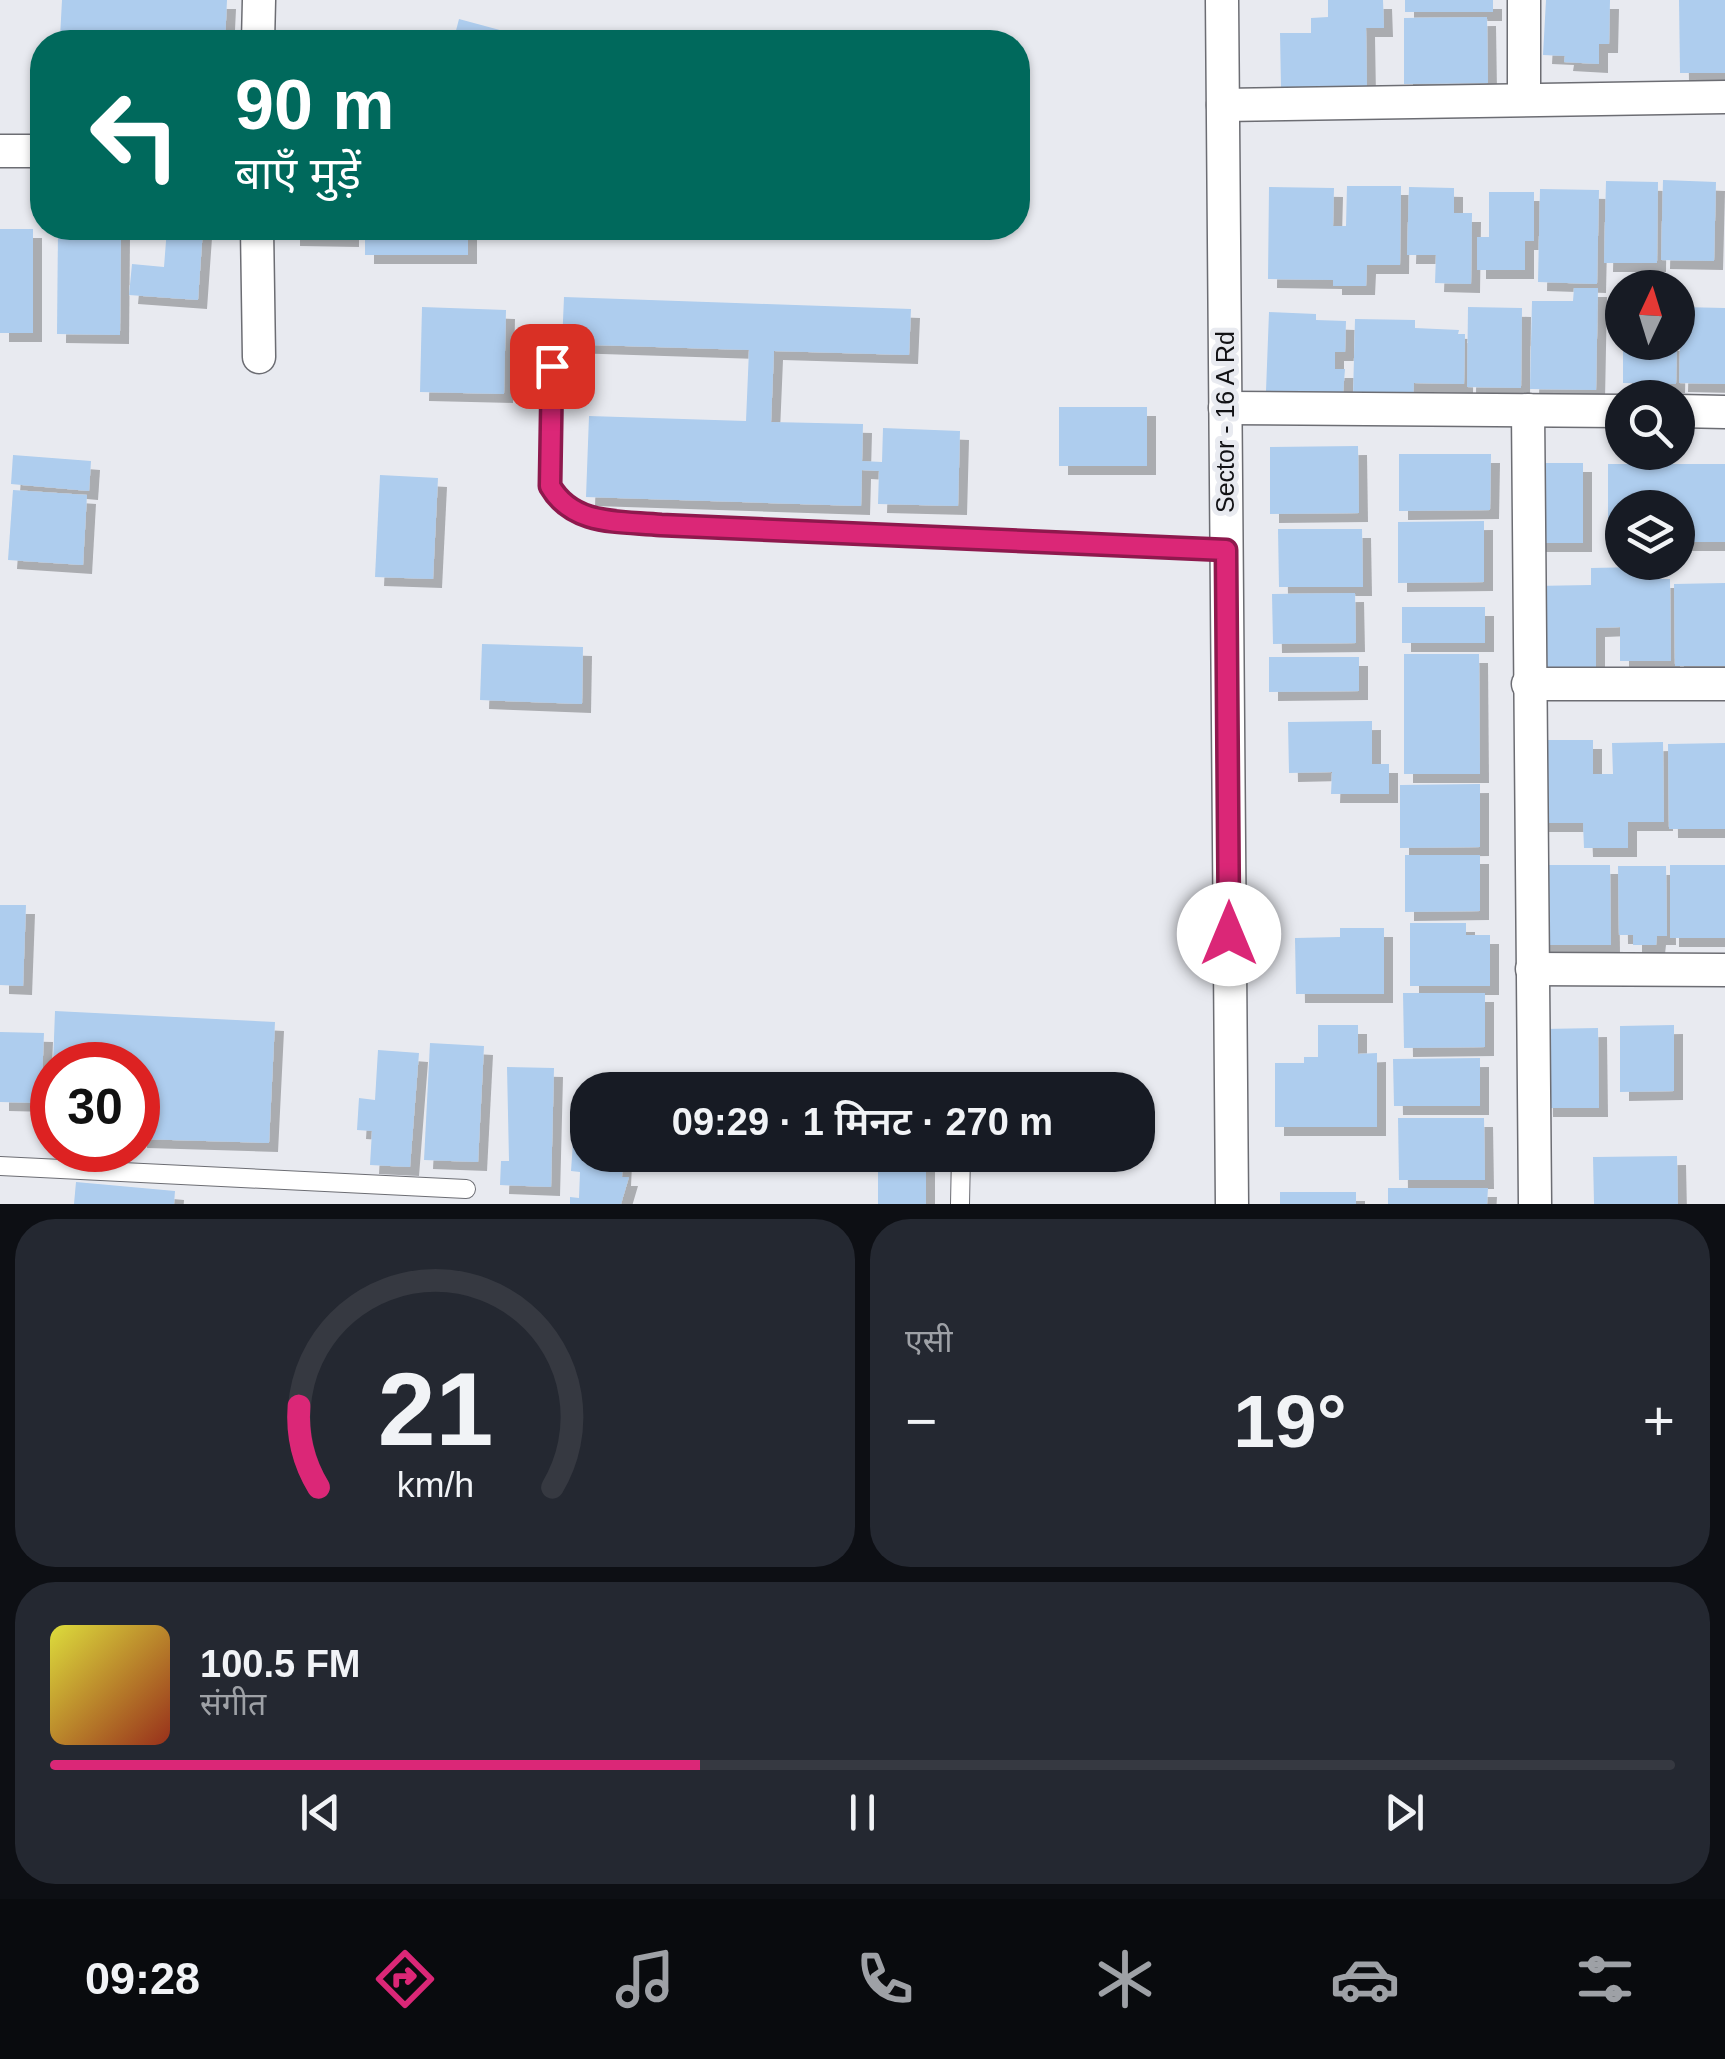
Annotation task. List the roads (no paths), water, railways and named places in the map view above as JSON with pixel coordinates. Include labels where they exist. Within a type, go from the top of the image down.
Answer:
[{"type":"street","points":[[259,30],[260,0]]},
{"type":"street","name":"Sector - 16 A Rd","points":[[1222,0],[1232,1204]]},
{"type":"street","points":[[1524,0],[1524,99]]},
{"type":"street","points":[[1223,105],[1725,97]]},
{"type":"street","points":[[0,151],[30,151]]},
{"type":"street","points":[[257,240],[259,357]]},
{"type":"street","points":[[1226,408],[1605,410]]},
{"type":"street","points":[[1528,410],[1535,1204]]},
{"type":"street","points":[[1695,411],[1725,412]]},
{"type":"street","points":[[1528,684],[1725,684]]},
{"type":"street","points":[[1532,969],[1725,970]]},
{"type":"lane","points":[[552,366],[550,486],[560,502],[575,513],[661,525],[1226,550]]},
{"type":"lane","points":[[0,1166],[466,1189]]},
{"type":"lane","points":[[960,1204],[961,1172]]}]
